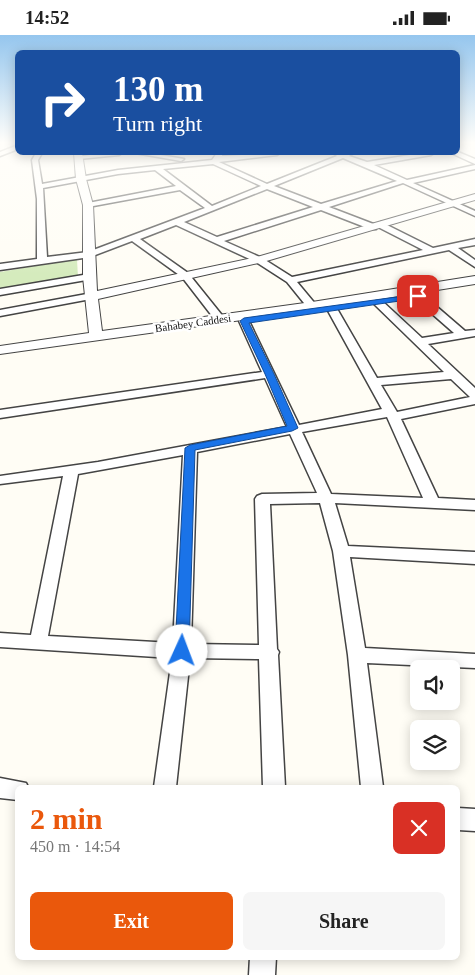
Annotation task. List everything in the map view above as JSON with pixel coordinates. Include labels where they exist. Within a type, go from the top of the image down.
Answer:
[{"type":"street","points":[[42,261],[41,199],[38,187],[44,186]]},
{"type":"street","points":[[83,186],[88,205],[89,277],[96,337]]},
{"type":"street","points":[[0,267],[90,254],[178,222],[266,186],[377,226],[432,251]]},
{"type":"street","points":[[217,240],[389,186]]},
{"type":"street","points":[[414,186],[475,214]]},
{"type":"street","points":[[88,205],[183,187],[211,209]]},
{"type":"street","points":[[0,313],[92,296],[258,260],[475,197]]},
{"type":"street","points":[[178,222],[258,260],[290,280],[312,307]]},
{"type":"street","points":[[133,238],[185,275],[220,319]]},
{"type":"street","points":[[290,280],[475,241]]},
{"type":"street","points":[[450,247],[475,263]]},
{"type":"street","points":[[0,292],[89,277]]},
{"type":"street","name":"Bahabey Caddesi","points":[[0,350],[312,307],[475,280]]},
{"type":"street","name":"Bahabey Caddesi","points":[[0,356],[475,287]]},
{"type":"street","points":[[418,296],[463,335]]},
{"type":"street","points":[[377,302],[475,395]]},
{"type":"street","points":[[332,309],[392,415],[433,504]]},
{"type":"street","points":[[244,321],[326,498],[341,551],[357,655],[372,785]]},
{"type":"street","points":[[419,342],[475,333]]},
{"type":"street","points":[[0,414],[270,374]]},
{"type":"street","points":[[374,382],[455,375]]},
{"type":"street","points":[[0,480],[71,472],[292,428],[392,415],[475,400]]},
{"type":"street","points":[[166,785],[182,651],[190,448]]},
{"type":"street","points":[[38,643],[71,472]]},
{"type":"street","points":[[274,785],[270,652],[262,499],[326,498],[475,505]]},
{"type":"street","points":[[341,551],[475,558]]},
{"type":"street","points":[[0,640],[182,651],[270,652]]},
{"type":"street","points":[[357,655],[475,661]]},
{"type":"street","points":[[0,789],[15,790]]},
{"type":"street","points":[[460,819],[475,820]]},
{"type":"street","points":[[262,975],[263,960]]},
{"type":"green space","points":[[77,259],[78,278],[0,290],[0,272]]},
{"type":"route","points":[[182,651],[190,448],[292,428],[270,374],[244,321],[418,296]]}]
